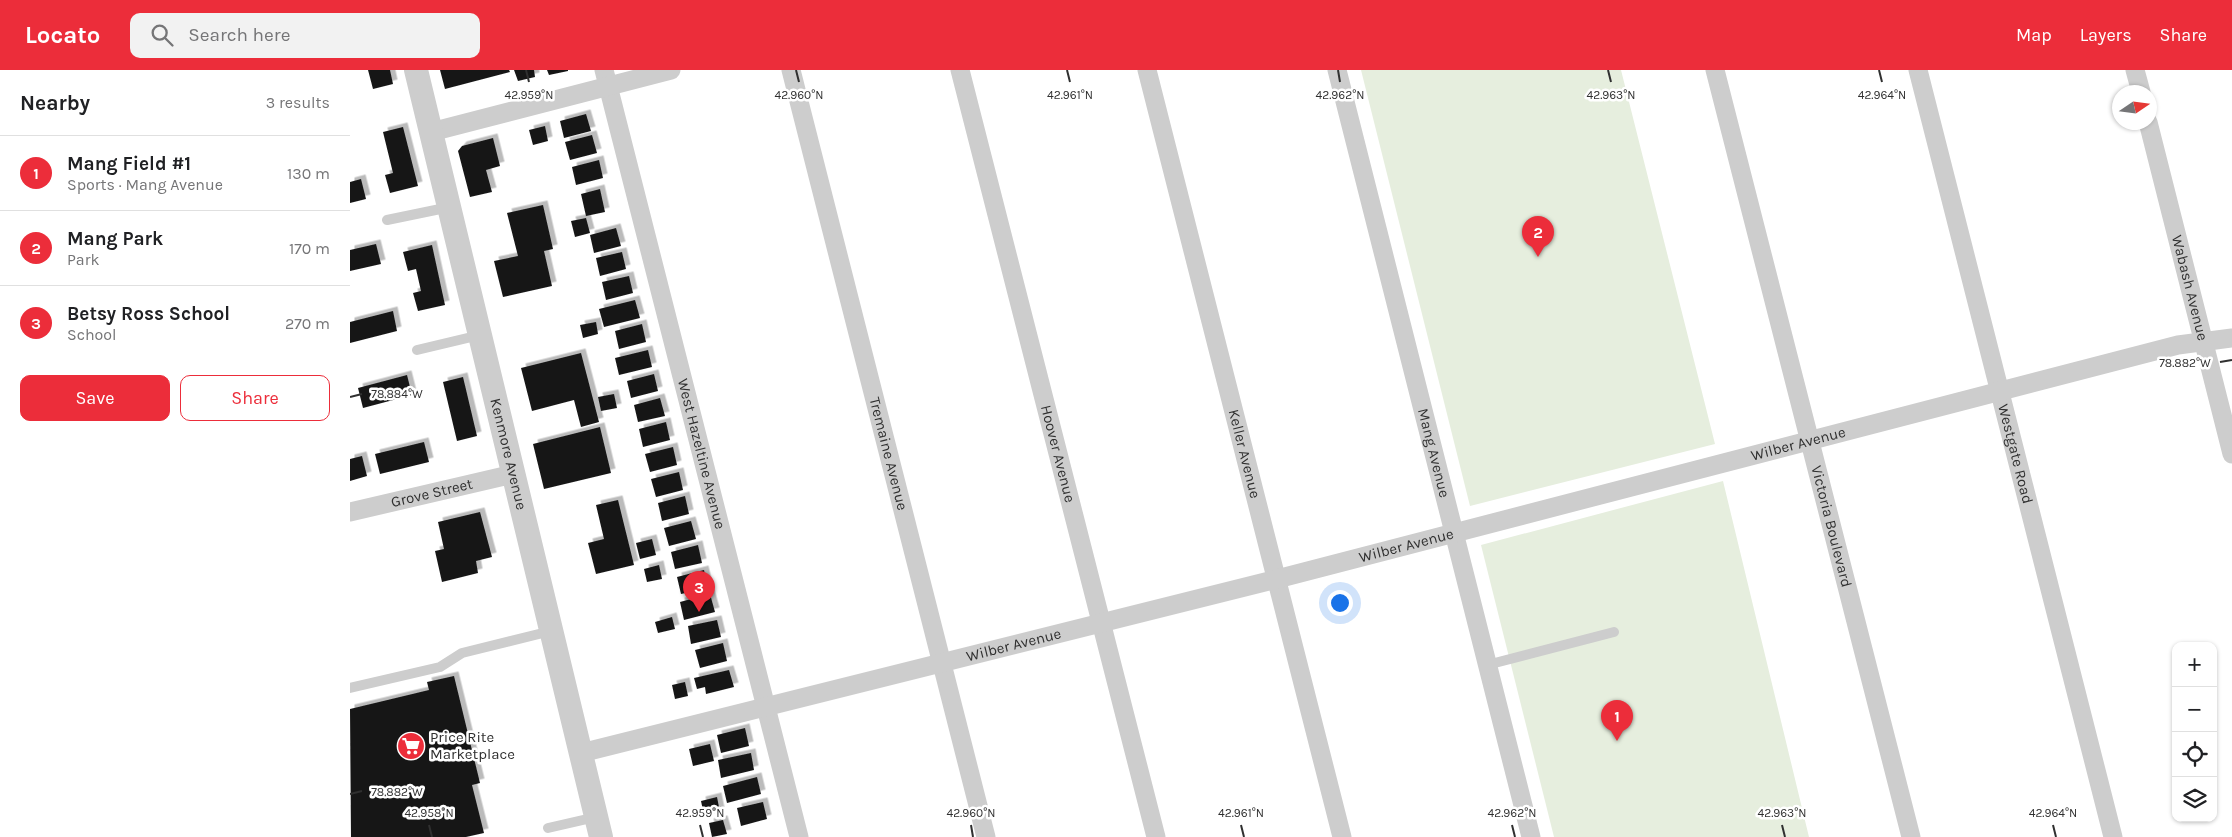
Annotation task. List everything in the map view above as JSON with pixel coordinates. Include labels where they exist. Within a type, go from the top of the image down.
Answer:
[{"type":"street","name":"Kenmore Avenue","points":[[416,70],[598,827]]},
{"type":"street","points":[[431,132],[606,79],[672,70]]},
{"type":"street","name":"Tremaine Avenue","points":[[791,70],[986,837]]},
{"type":"street","name":"Hoover Avenue","points":[[960,70],[1156,837]]},
{"type":"street","name":"Keller Avenue","points":[[1147,70],[1342,837]]},
{"type":"street","name":"Mang Avenue","points":[[1337,70],[1531,837]]},
{"type":"street","name":"Victoria Boulevard","points":[[1715,70],[1808,441],[1911,837]]},
{"type":"street","name":"Westgate Road","points":[[1918,70],[2113,837]]},
{"type":"street","points":[[2135,70],[2139,85]]},
{"type":"street","name":"West Hazeltine Avenue","points":[[606,79],[799,837]]},
{"type":"street","name":"Wabash Avenue","points":[[2150,130],[2232,454]]},
{"type":"street","name":"Wilber Avenue","points":[[580,753],[942,661],[1277,579],[2178,345],[2232,338]]},
{"type":"street","name":"Grove Street","points":[[350,512],[513,474]]},
{"type":"lane","points":[[387,220],[450,208]]},
{"type":"lane","points":[[417,350],[480,335]]},
{"type":"lane","points":[[350,688],[440,666],[462,653],[551,631]]},
{"type":"lane","points":[[1487,665],[1614,632]]},
{"type":"lane","points":[[548,828],[598,827]]},
{"type":"green space","points":[[1361,70],[1621,70],[1715,444],[1470,506]]},
{"type":"green space","points":[[1723,481],[1809,837],[1554,837],[1481,545]]},
{"type":"building","points":[[368,70],[390,70],[393,84],[373,89]]},
{"type":"building","points":[[440,70],[509,70],[510,72],[445,89]]},
{"type":"building","points":[[514,70],[534,70],[535,77],[518,81]]},
{"type":"building","points":[[547,70],[568,70],[568,71],[549,75]]},
{"type":"building","points":[[586,114],[591,131],[564,138],[560,121]]},
{"type":"building","points":[[545,126],[548,141],[533,145],[529,130]]},
{"type":"building","points":[[403,127],[418,186],[390,193],[385,175],[393,173],[383,132]]},
{"type":"building","points":[[592,135],[597,153],[570,160],[565,142]]},
{"type":"building","points":[[493,138],[500,166],[486,170],[492,192],[470,197],[458,151],[462,146]]},
{"type":"building","points":[[599,160],[603,178],[576,185],[572,167]]},
{"type":"building","points":[[361,179],[366,199],[350,203],[350,182]]},
{"type":"building","points":[[600,189],[605,212],[586,216],[581,194]]},
{"type":"building","points":[[543,205],[553,249],[544,251],[552,286],[503,297],[494,261],[518,256],[507,213]]},
{"type":"building","points":[[586,218],[590,233],[575,237],[571,221]]},
{"type":"building","points":[[616,228],[621,246],[594,253],[590,235]]},
{"type":"building","points":[[376,244],[381,264],[350,271],[350,250]]},
{"type":"building","points":[[432,245],[445,305],[418,311],[413,293],[421,291],[416,269],[408,271],[403,252]]},
{"type":"building","points":[[622,252],[626,269],[600,276],[596,258]]},
{"type":"building","points":[[629,276],[633,293],[606,300],[602,282]]},
{"type":"building","points":[[635,300],[640,318],[604,327],[599,309]]},
{"type":"building","points":[[393,311],[397,331],[350,343],[350,322]]},
{"type":"building","points":[[596,322],[598,334],[583,338],[580,325]]},
{"type":"building","points":[[642,324],[646,342],[619,349],[615,331]]},
{"type":"building","points":[[648,350],[652,367],[619,375],[615,358]]},
{"type":"building","points":[[581,353],[599,422],[581,427],[574,400],[532,411],[521,368]]},
{"type":"building","points":[[654,374],[658,391],[631,398],[627,381]]},
{"type":"building","points":[[407,375],[412,395],[363,408],[358,388]]},
{"type":"building","points":[[463,377],[477,436],[457,441],[443,382]]},
{"type":"building","points":[[614,394],[617,408],[601,411],[598,397]]},
{"type":"building","points":[[660,398],[665,416],[638,422],[634,405]]},
{"type":"building","points":[[666,422],[670,440],[643,447],[639,429]]},
{"type":"building","points":[[600,427],[611,473],[544,489],[533,444]]},
{"type":"building","points":[[424,442],[429,462],[380,474],[375,454]]},
{"type":"building","points":[[673,447],[677,465],[650,472],[645,454]]},
{"type":"building","points":[[362,456],[367,476],[350,481],[350,459]]},
{"type":"building","points":[[679,472],[683,490],[656,497],[651,479]]},
{"type":"building","points":[[685,496],[689,514],[662,521],[658,503]]},
{"type":"building","points":[[618,500],[634,565],[596,574],[588,543],[604,539],[596,505]]},
{"type":"building","points":[[480,512],[492,557],[476,561],[478,573],[442,582],[435,551],[444,549],[438,522]]},
{"type":"building","points":[[691,521],[696,539],[669,546],[664,528]]},
{"type":"building","points":[[652,539],[656,555],[640,559],[636,543]]},
{"type":"building","points":[[698,545],[702,563],[675,569],[671,552]]},
{"type":"building","points":[[659,565],[662,579],[647,582],[644,569]]},
{"type":"building","points":[[704,570],[708,588],[681,594],[677,577]]},
{"type":"building","points":[[710,594],[715,612],[684,620],[680,602]]},
{"type":"building","points":[[672,617],[675,629],[658,633],[655,622]]},
{"type":"building","points":[[717,620],[721,637],[691,644],[688,626]]},
{"type":"building","points":[[723,643],[727,661],[700,668],[695,650]]},
{"type":"building","points":[[729,670],[734,687],[706,694],[705,687],[697,689],[694,678]]},
{"type":"building","name":"Price Rite Marketplace","points":[[454,676],[480,783],[472,785],[484,833],[466,837],[351,837],[350,709],[429,690],[427,682]]},
{"type":"building","points":[[685,682],[688,696],[675,699],[672,685]]},
{"type":"building","points":[[745,728],[749,746],[721,753],[717,735]]},
{"type":"building","points":[[710,744],[714,761],[693,766],[689,749]]},
{"type":"building","points":[[751,753],[754,770],[721,778],[718,760]]},
{"type":"building","points":[[757,777],[761,794],[727,803],[723,786]]},
{"type":"building","points":[[717,797],[720,812],[704,815],[701,801]]},
{"type":"building","points":[[763,802],[767,819],[741,826],[737,808]]},
{"type":"building","points":[[723,820],[727,834],[712,837],[709,823]]},
{"type":"place","name":"Mang Park","points":[[1538,257]]},
{"type":"place","name":"Betsy Ross School","points":[[699,612]]},
{"type":"place","name":"Mang Field #1","points":[[1617,741]]},
{"type":"place","name":"Price Rite Marketplace","points":[[411,746]]}]
